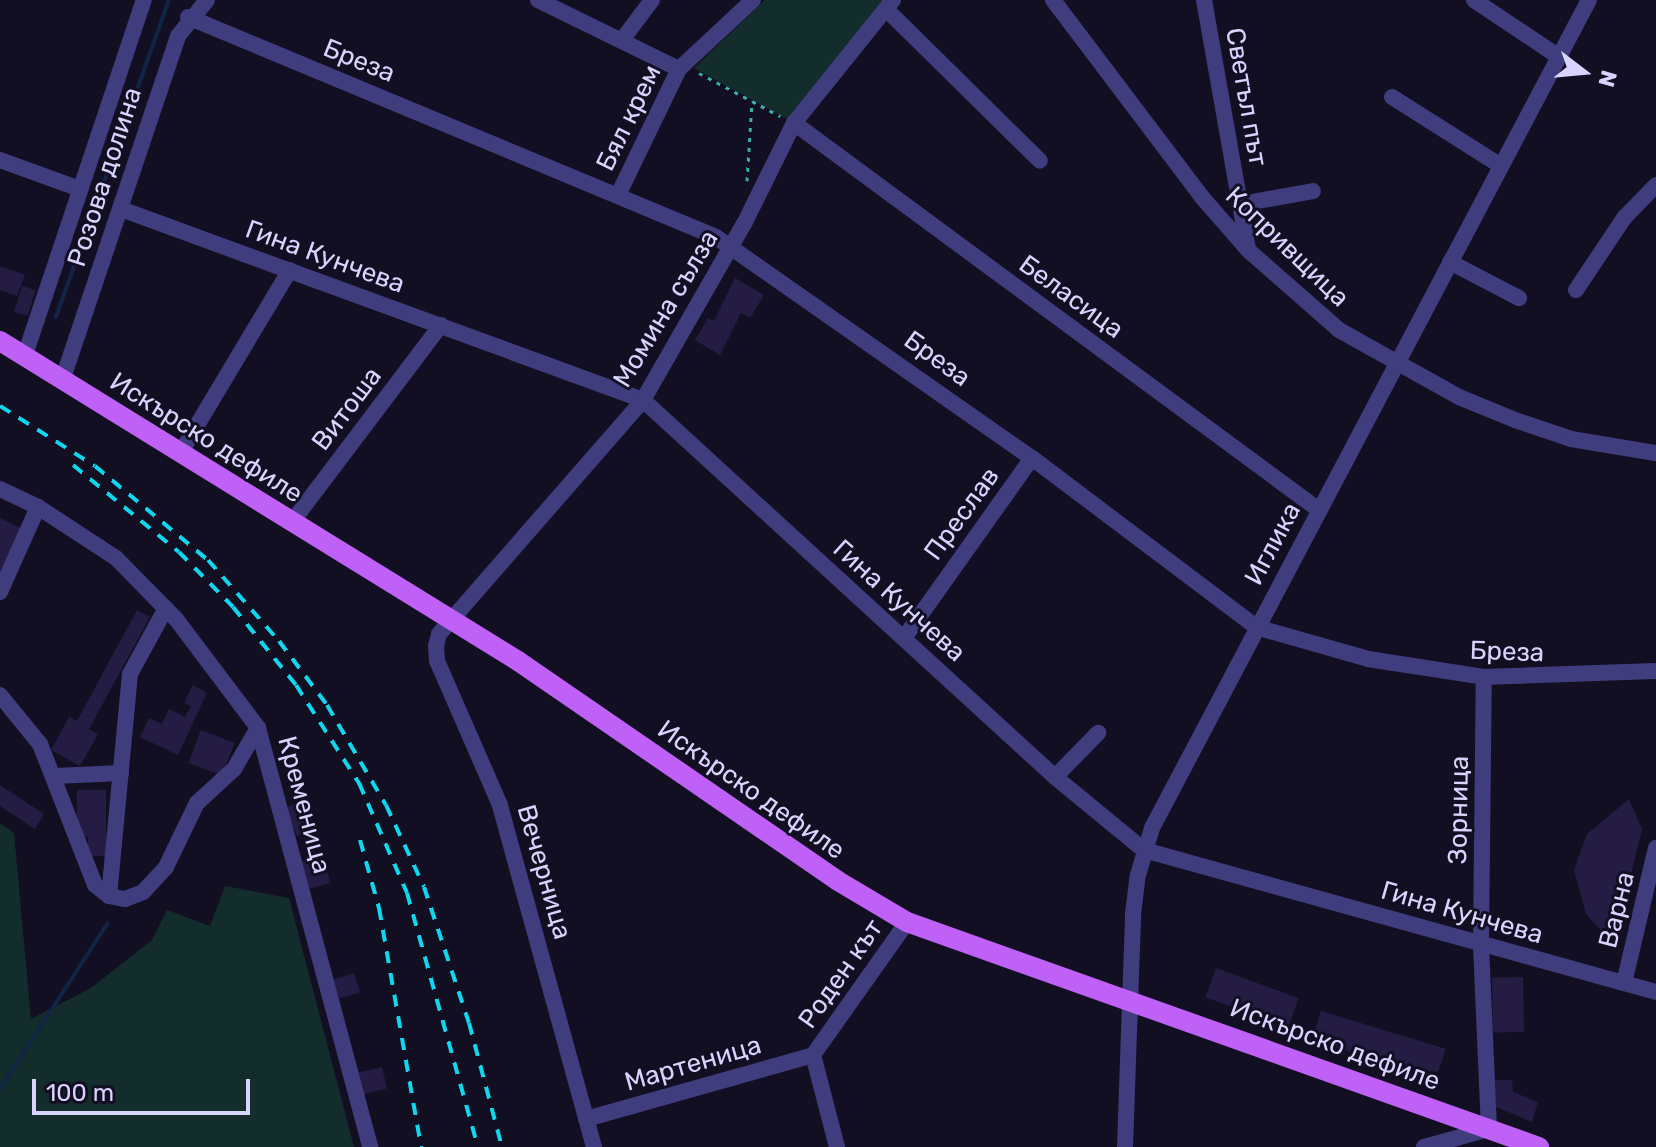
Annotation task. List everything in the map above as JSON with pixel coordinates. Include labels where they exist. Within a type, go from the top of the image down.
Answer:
[{"type":"main road","name":"Искърско дефиле","points":[[0,341],[577,699],[838,881],[907,922],[1539,1147]]},
{"type":"street","name":"Розова долина","points":[[25,355],[144,0]]},
{"type":"street","name":"Розова долина","points":[[63,378],[178,36],[188,17],[207,0]]},
{"type":"street","points":[[538,0],[681,67]]},
{"type":"street","points":[[622,40],[652,0]]},
{"type":"street","name":"Бял крем","points":[[619,193],[681,67],[753,0]]},
{"type":"street","name":"Копривщица","points":[[1053,0],[1248,250],[1339,330],[1396,364],[1515,420],[1571,439],[1656,453]]},
{"type":"street","name":"Светъл път","points":[[1204,0],[1248,250]]},
{"type":"street","points":[[1474,0],[1559,57]]},
{"type":"street","name":"Иглика","points":[[1125,1147],[1133,914],[1144,850],[1256,627],[1589,0]]},
{"type":"street","points":[[889,4],[1040,161]]},
{"type":"street","name":"Момина сълза","points":[[450,621],[643,400],[731,247],[794,123],[889,4]]},
{"type":"street","name":"Бреза","points":[[188,17],[619,193],[731,247],[1032,458],[1256,627],[1368,659],[1484,677],[1656,671]]},
{"type":"street","points":[[1392,97],[1501,166]]},
{"type":"street","name":"Беласица","points":[[794,123],[1319,510]]},
{"type":"street","points":[[0,160],[80,189]]},
{"type":"street","points":[[1576,290],[1624,218],[1656,185]]},
{"type":"street","points":[[1241,204],[1313,191]]},
{"type":"street","name":"Гина Кунчева","points":[[121,209],[643,400],[1055,777],[1144,850],[1656,992]]},
{"type":"street","points":[[1450,262],[1519,298]]},
{"type":"street","points":[[181,452],[290,270]]},
{"type":"street","name":"Витоша","points":[[292,522],[441,325]]},
{"type":"street","name":"Преслав","points":[[904,638],[1032,458]]},
{"type":"street","name":"Кременица","points":[[0,489],[38,507],[116,558],[166,608],[258,728],[370,1147]]},
{"type":"street","points":[[0,592],[38,507]]},
{"type":"street","points":[[109,896],[130,674],[166,608]]},
{"type":"street","name":"Вечерница","points":[[450,621],[439,634],[437,661],[500,805],[594,1147]]},
{"type":"street","points":[[1656,671],[1656,688]]},
{"type":"street","name":"Зорница","points":[[1484,677],[1481,943],[1489,1129]]},
{"type":"street","points":[[0,695],[40,744],[55,776],[84,865],[109,896],[125,899],[152,883],[197,803],[234,769],[258,728]]},
{"type":"street","points":[[1055,777],[1098,733]]},
{"type":"street","points":[[55,776],[121,773]]},
{"type":"street","name":"Варна","points":[[1624,983],[1653,880],[1656,848]]},
{"type":"street","name":"Роден кът","points":[[837,1147],[813,1055],[907,922]]},
{"type":"street","name":"Мартеница","points":[[586,1119],[813,1055]]},
{"type":"street","points":[[1424,1147],[1489,1129]]},
{"type":"path","points":[[681,67],[794,123]]},
{"type":"path","points":[[746,193],[752,101]]},
{"type":"green space","points":[[765,0],[884,0],[787,119],[694,68]]},
{"type":"green space","points":[[0,823],[14,833],[31,1019],[91,988],[152,940],[167,910],[210,926],[225,886],[289,898],[354,1147],[0,1147]]},
{"type":"building","points":[[0,266],[25,275],[17,296],[0,290]]},
{"type":"building","points":[[735,278],[764,295],[750,318],[741,313],[720,355],[695,340],[708,318],[714,321]]},
{"type":"building","points":[[22,286],[35,290],[27,316],[14,312]]},
{"type":"building","points":[[0,518],[22,529],[0,575]]},
{"type":"building","points":[[137,610],[150,617],[89,729],[98,734],[80,766],[51,750],[69,717],[77,721]]},
{"type":"building","points":[[193,685],[207,693],[178,755],[140,737],[149,718],[162,724],[169,709],[185,717],[191,706],[184,703]]},
{"type":"building","points":[[201,730],[235,743],[222,776],[188,763]]},
{"type":"building","points":[[0,785],[44,814],[35,829],[0,806]]},
{"type":"building","points":[[77,790],[106,790],[106,856],[88,856],[88,837],[77,837]]},
{"type":"building","points":[[1629,799],[1642,829],[1622,912],[1602,932],[1586,914],[1574,870],[1587,834]]},
{"type":"building","points":[[302,800],[316,826],[298,836],[283,810]]},
{"type":"building","points":[[323,856],[330,883],[308,889],[301,862]]},
{"type":"building","points":[[1216,968],[1299,998],[1288,1027],[1205,997]]},
{"type":"building","points":[[354,973],[360,992],[339,999],[333,980]]},
{"type":"building","points":[[1523,977],[1524,1032],[1493,1033],[1492,978]]},
{"type":"building","points":[[1321,1011],[1446,1049],[1438,1072],[1405,1068],[1312,1040]]},
{"type":"building","points":[[382,1067],[387,1088],[361,1095],[356,1073]]},
{"type":"building","points":[[1494,1080],[1512,1080],[1513,1092],[1538,1102],[1532,1122],[1496,1107]]},
{"type":"waterway","points":[[56,317],[169,0]]},
{"type":"waterway","points":[[0,1089],[107,924]]},
{"type":"railway","points":[[0,406],[95,466],[208,560],[279,641],[327,705],[386,805],[424,887],[469,1023],[502,1147]]},
{"type":"railway","points":[[73,465],[179,552],[233,607],[296,685],[359,783],[407,893],[478,1147]]},
{"type":"railway","points":[[360,840],[379,908],[421,1147]]}]
